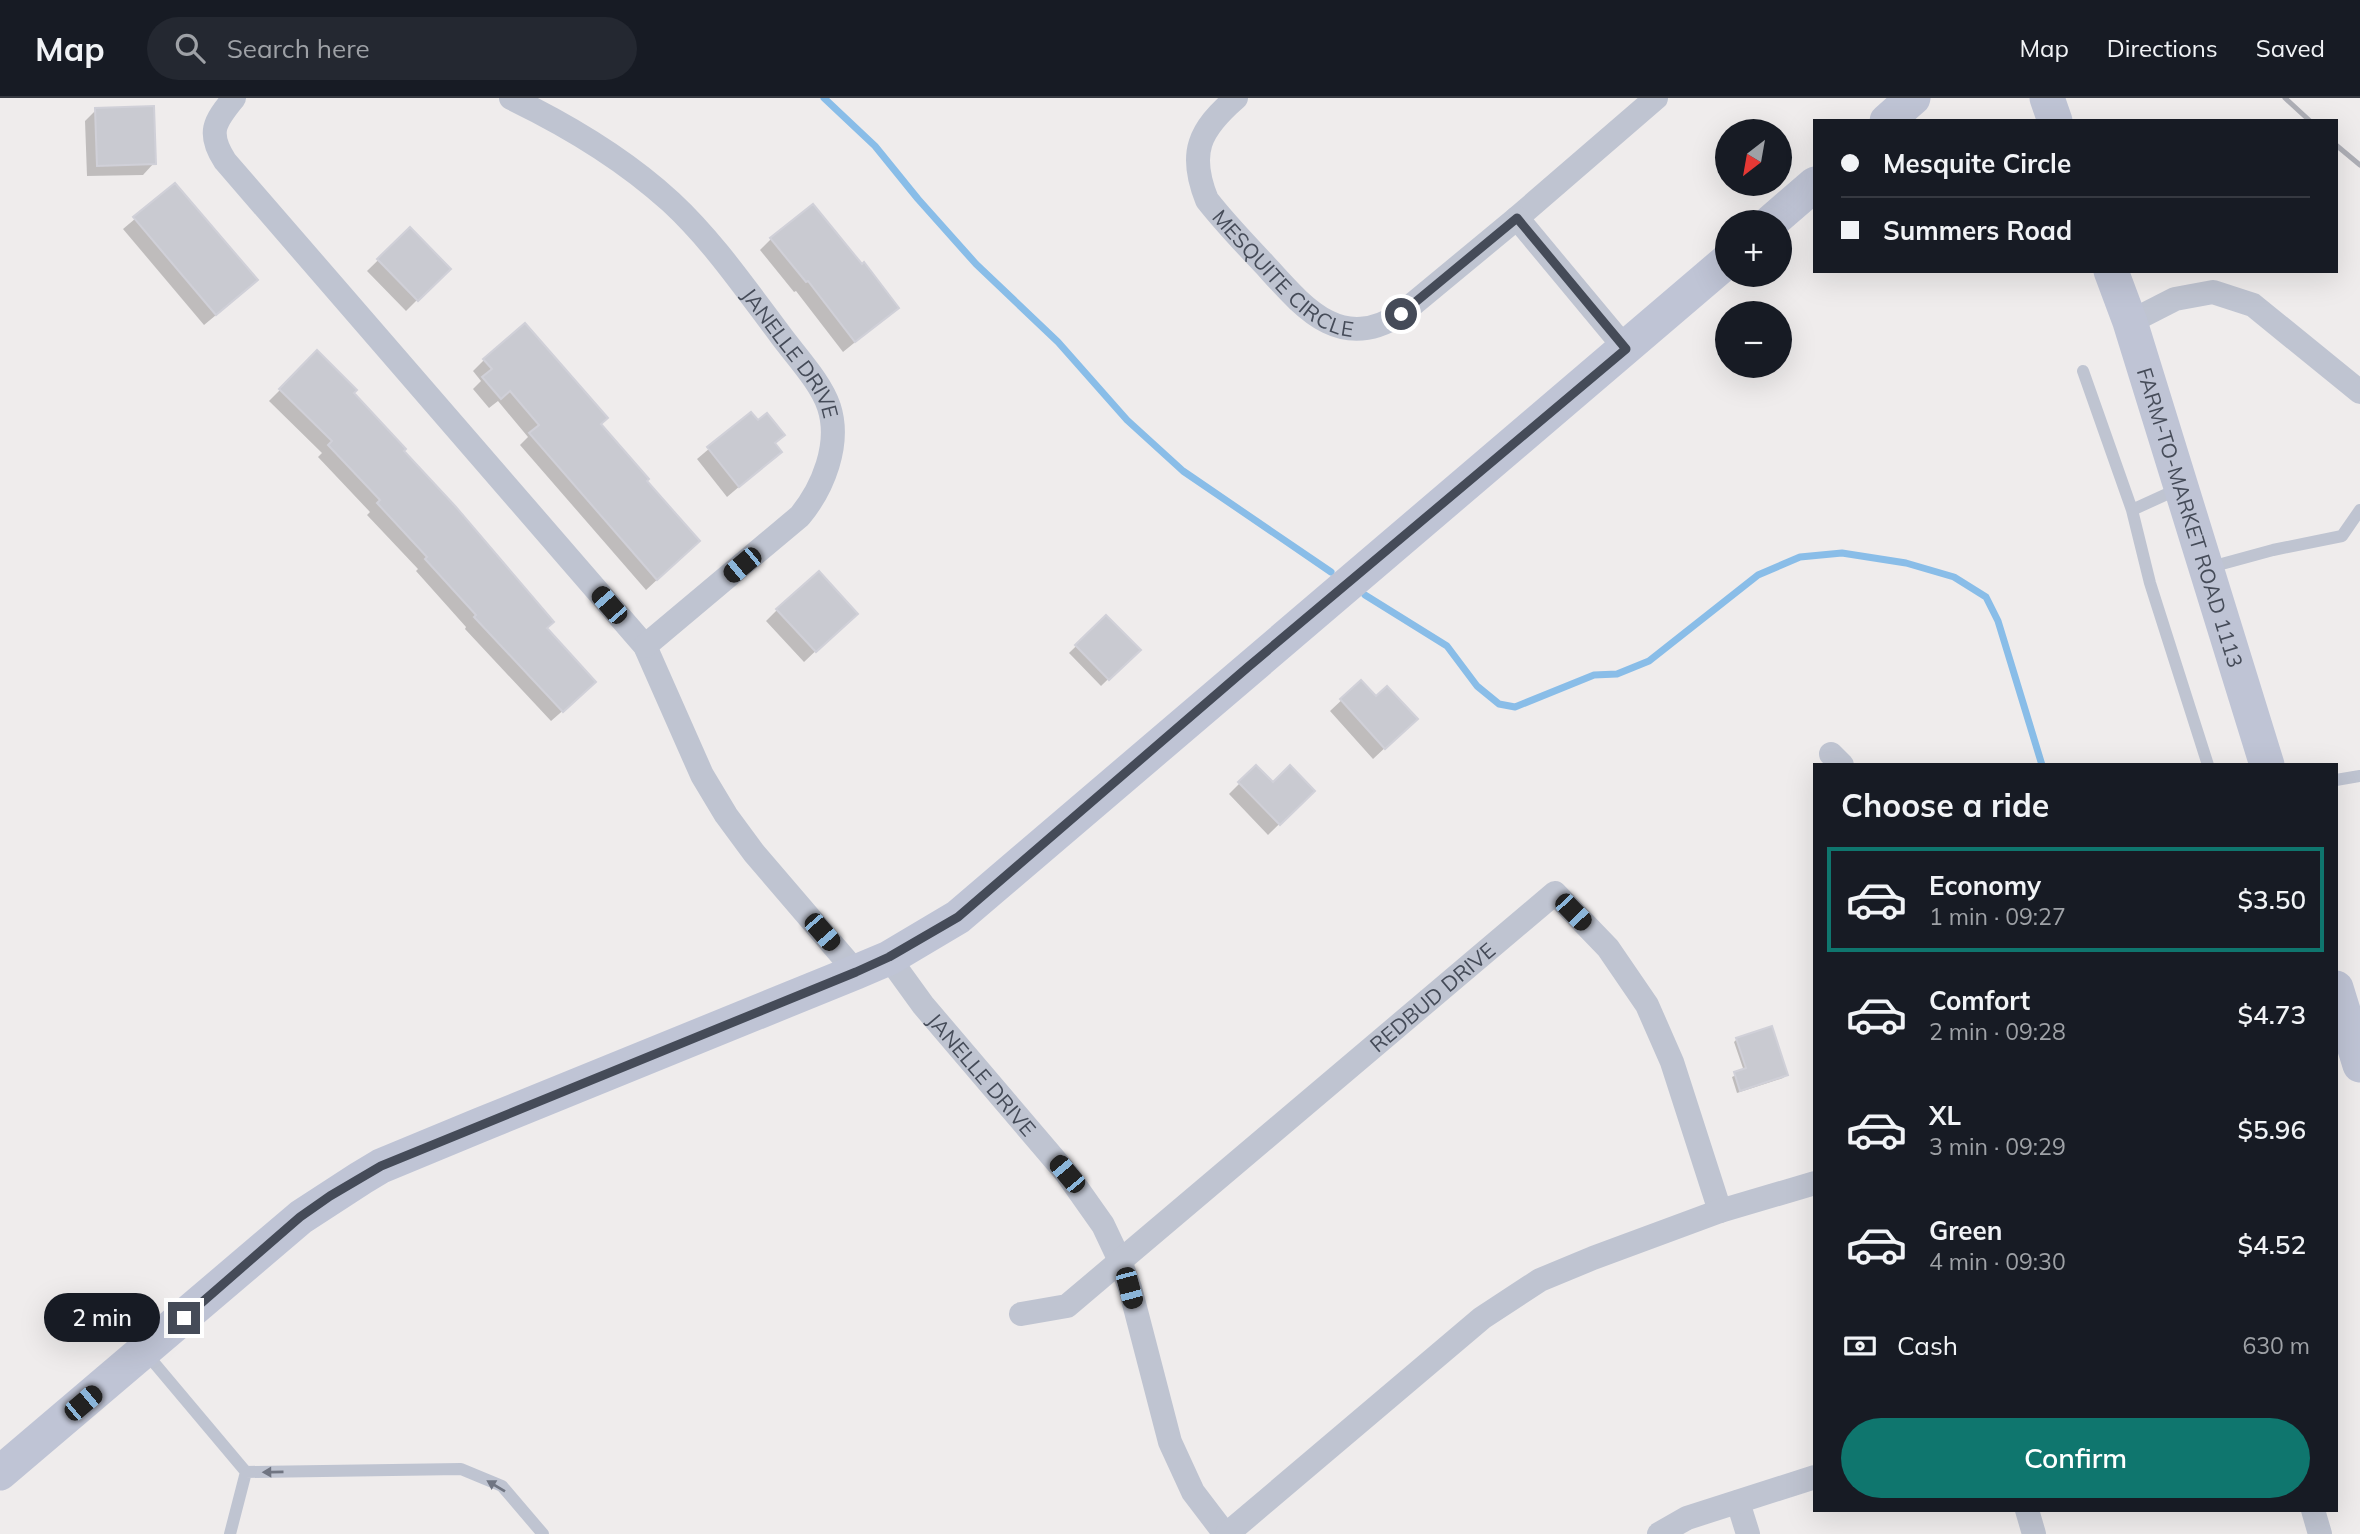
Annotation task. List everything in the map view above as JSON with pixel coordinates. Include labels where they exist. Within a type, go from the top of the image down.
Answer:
[{"type":"street","points":[[234,98],[217,121],[214,135],[217,148],[225,161],[645,646],[702,775],[726,815],[754,853],[856,972]]},
{"type":"street","name":"JANELLE DRIVE","points":[[512,98],[561,122],[620,160],[672,203],[738,278],[814,380],[829,408],[832,435],[830,457],[814,499],[800,516],[645,646]]},
{"type":"street","name":"MESQUITE CIRCLE","points":[[1236,98],[1218,114],[1203,133],[1198,147],[1197,164],[1207,200],[1304,308],[1334,326],[1349,329],[1372,328],[1388,322],[1517,218],[1656,98]]},
{"type":"street","points":[[1889,119],[1913,98]]},
{"type":"street","points":[[2047,98],[2054,119]]},
{"type":"street","points":[[1785,210],[1813,186]]},
{"type":"street","points":[[1517,218],[1626,349]]},
{"type":"street","points":[[0,1473],[300,1217],[381,1166],[856,972],[889,957],[958,917],[1715,271]]},
{"type":"street","name":"FARM-TO-MARKET ROAD 1113","points":[[2112,273],[2130,322],[2266,763]]},
{"type":"street","points":[[2130,322],[2175,299],[2213,292],[2253,305],[2360,393]]},
{"type":"street","name":"REDBUD DRIVE","points":[[1021,1314],[1067,1306],[1555,893],[1608,948],[1647,1005],[1672,1062],[1720,1211]]},
{"type":"street","name":"JANELLE DRIVE","points":[[889,957],[923,1005],[1067,1174],[1103,1225],[1120,1261],[1170,1442],[1193,1492],[1226,1534]]},
{"type":"street","points":[[2340,1011],[2360,1065]]},
{"type":"street","points":[[1226,1534],[1482,1318],[1540,1280],[1720,1211],[1813,1184]]},
{"type":"street","points":[[1659,1534],[1687,1518],[1813,1478]]},
{"type":"street","points":[[1738,1502],[1748,1534]]},
{"type":"street","points":[[2028,1512],[2034,1534]]},
{"type":"street","points":[[2314,1512],[2320,1534]]},
{"type":"lane","points":[[2083,370],[2132,510],[2150,583],[2207,763]]},
{"type":"lane","points":[[2132,510],[2182,488]]},
{"type":"lane","points":[[2206,568],[2273,550],[2342,536],[2360,510]]},
{"type":"lane","points":[[2338,780],[2360,776]]},
{"type":"lane","points":[[145,1351],[246,1472]]},
{"type":"lane","points":[[246,1472],[461,1469],[502,1486],[543,1534]]},
{"type":"lane","points":[[230,1534],[246,1472]]},
{"type":"building","points":[[154,106],[156,164],[97,166],[95,108]]},
{"type":"building","points":[[175,183],[258,280],[216,315],[133,217]]},
{"type":"building","points":[[813,204],[862,264],[864,262],[899,308],[855,342],[808,281],[806,282],[770,238]]},
{"type":"building","points":[[410,227],[451,269],[418,301],[377,259]]},
{"type":"building","points":[[525,323],[608,418],[601,424],[700,541],[657,580],[529,433],[539,425],[510,391],[501,399],[482,377],[492,369],[483,359]]},
{"type":"building","points":[[317,350],[357,390],[354,393],[406,449],[404,451],[456,507],[554,622],[547,628],[596,682],[563,712],[474,617],[476,615],[425,559],[427,557],[377,503],[380,500],[328,445],[332,441],[279,389]]},
{"type":"building","points":[[751,412],[758,420],[767,413],[785,435],[775,443],[782,452],[739,487],[707,447]]},
{"type":"building","points":[[819,571],[858,614],[816,652],[776,609]]},
{"type":"building","points":[[1106,615],[1141,650],[1109,680],[1075,645]]},
{"type":"building","points":[[1361,680],[1376,696],[1387,686],[1418,719],[1385,749],[1340,699]]},
{"type":"building","points":[[1256,765],[1273,782],[1290,765],[1315,791],[1280,825],[1238,782]]},
{"type":"building","points":[[1772,1026],[1788,1075],[1740,1091],[1734,1072],[1746,1068],[1736,1038]]},
{"type":"waterway","points":[[824,98],[875,146],[976,264],[1058,342],[1127,420],[1183,471],[1331,572]]},
{"type":"waterway","points":[[1365,595],[1447,646],[1477,686],[1499,704],[1515,707],[1594,675],[1617,674],[1649,661],[1758,575],[1800,557],[1842,553],[1906,563],[1954,577],[1986,597],[1998,621],[2041,763]]},
{"type":"railway","points":[[2285,98],[2308,119]]},
{"type":"railway","points":[[2338,147],[2360,165]]},
{"type":"route","points":[[184,1318],[300,1217],[381,1166],[856,972],[889,957],[958,917],[1248,667],[1626,349],[1517,218],[1401,314]]}]
